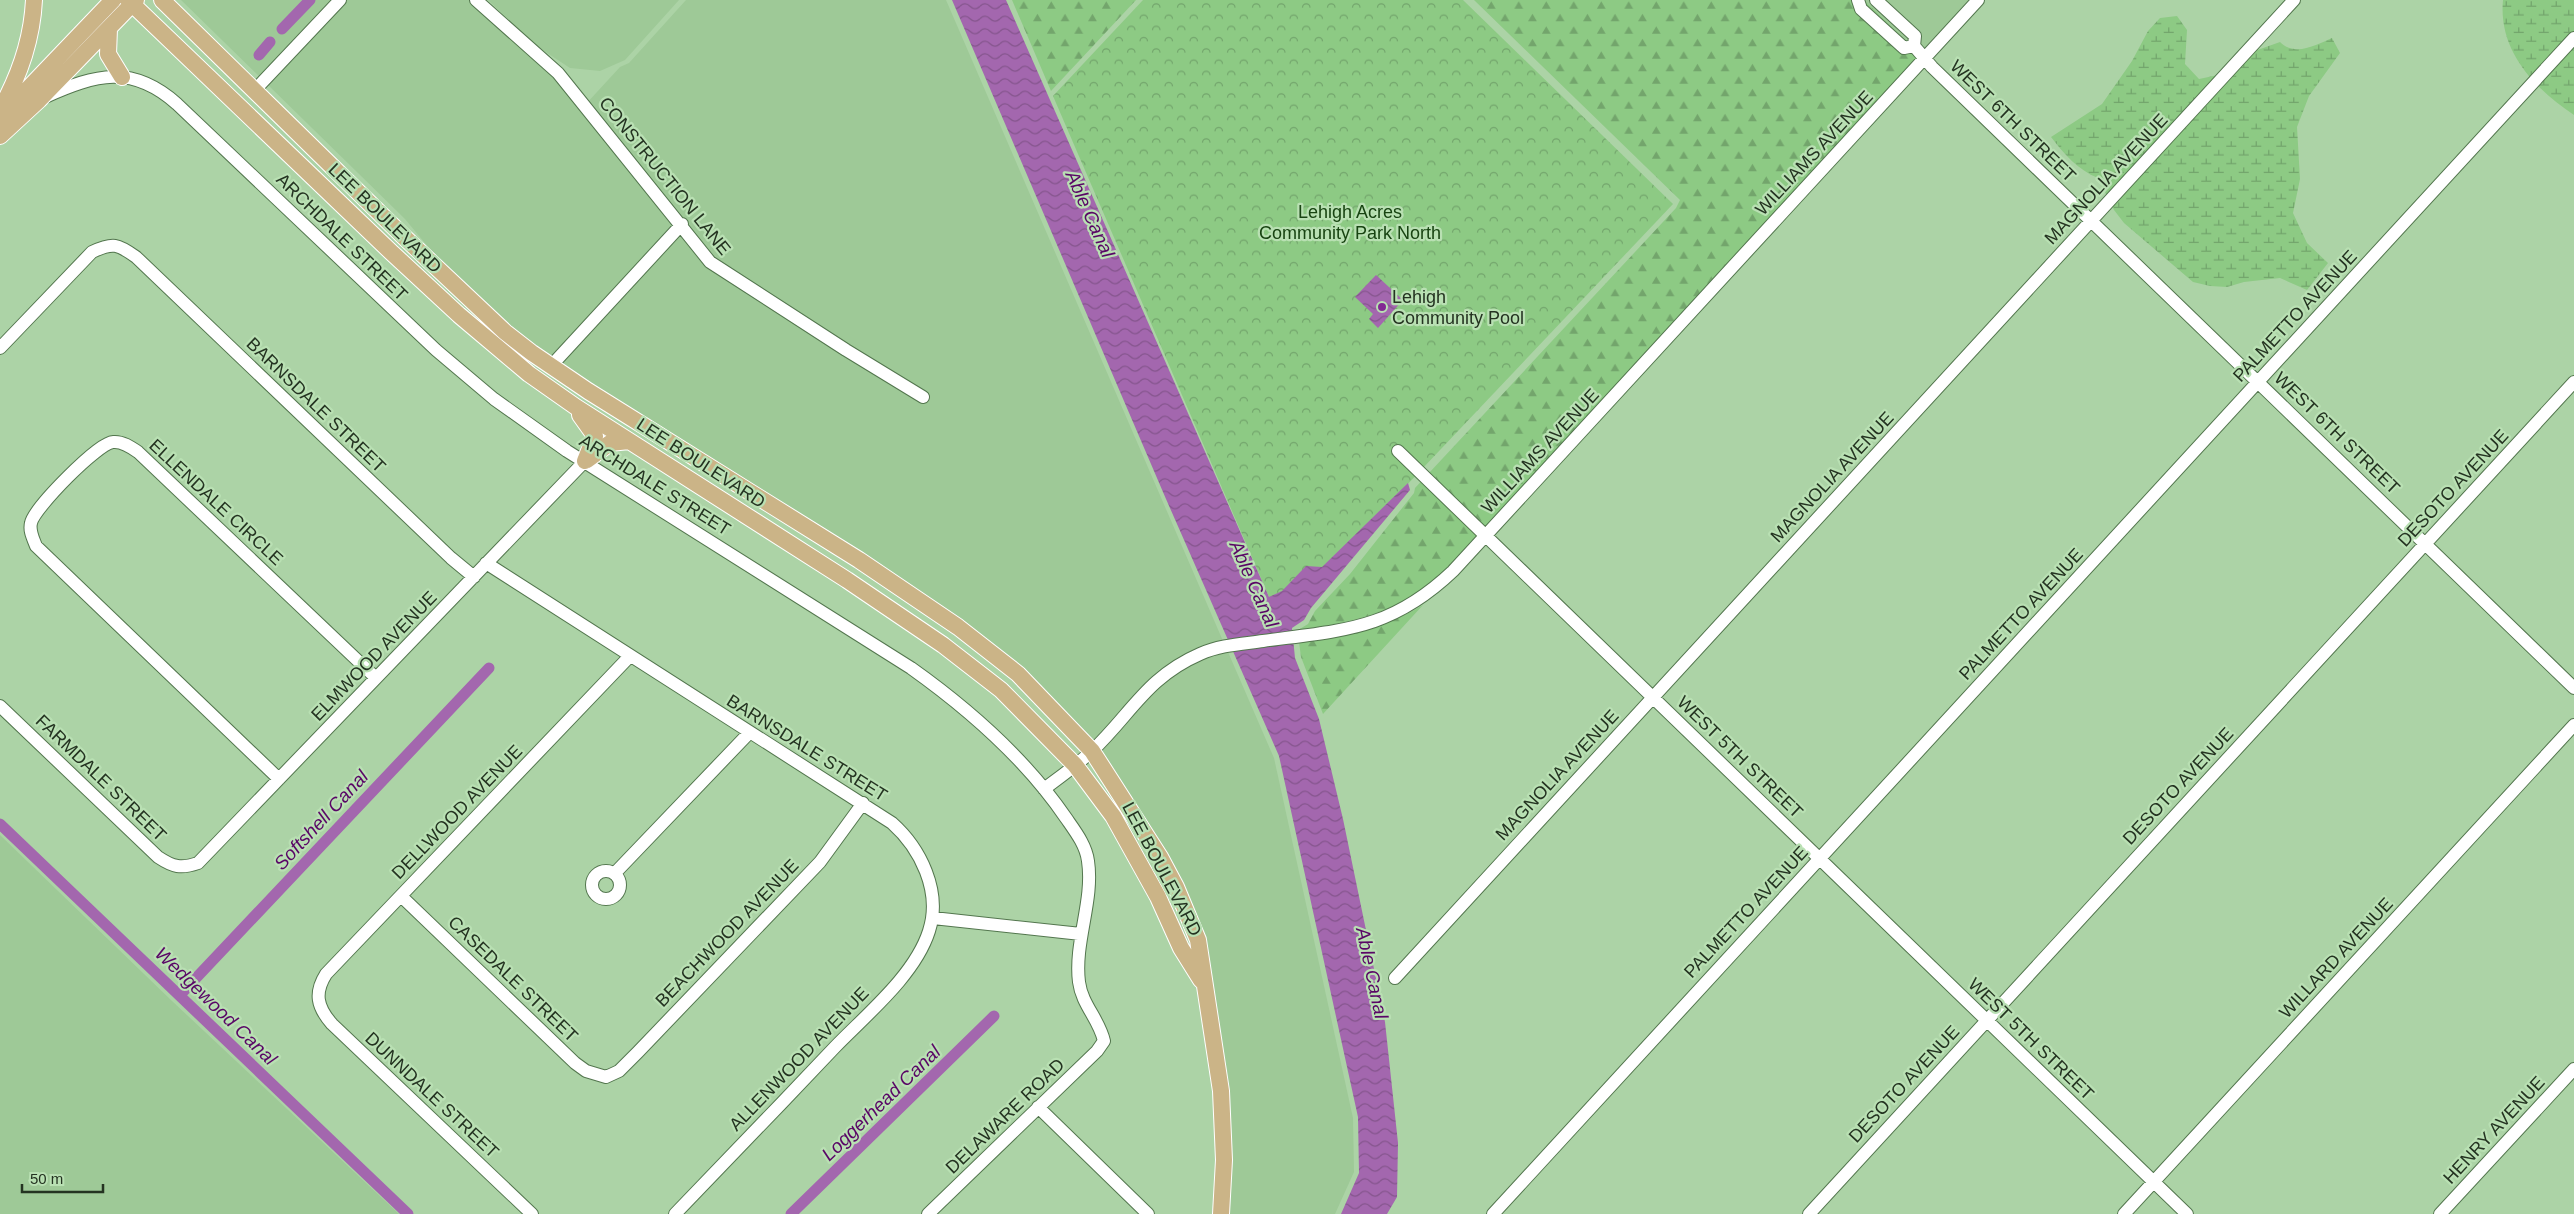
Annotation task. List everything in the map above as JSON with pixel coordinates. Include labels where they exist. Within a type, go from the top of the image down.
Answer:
[{"type":"main road","points":[[0,110],[24,59],[31,32],[34,0]]},
{"type":"main road","points":[[0,118],[113,0]]},
{"type":"main road","name":"LEE BOULEVARD","points":[[162,0],[391,224],[505,332],[551,366],[859,560],[998,656],[1043,697],[1092,751],[1160,857],[1176,887],[1198,940],[1218,1064],[1223,1123],[1224,1160],[1221,1214]]},
{"type":"main road","points":[[0,136],[39,100],[109,29],[132,1]]},
{"type":"main road","name":"LEE BOULEVARD","points":[[132,1],[459,315],[539,382],[848,580],[982,673],[1025,712],[1074,765],[1113,816],[1158,897],[1181,948],[1206,988]]},
{"type":"main road","points":[[109,29],[108,54],[122,77]]},
{"type":"main road","points":[[320,183],[343,192],[378,222],[385,226],[391,224]]},
{"type":"main road","points":[[539,382],[551,366]]},
{"type":"main road","points":[[571,404],[594,432],[593,442],[585,461]]},
{"type":"main road","points":[[585,461],[604,446],[616,441],[629,441]]},
{"type":"main road","points":[[672,469],[694,471],[764,514],[775,506]]},
{"type":"street","points":[[255,90],[340,0]]},
{"type":"street","name":"CONSTRUCTION LANE","points":[[476,0],[558,73],[682,224],[710,262],[923,397]]},
{"type":"street","points":[[1858,0],[1861,10],[1904,48],[1914,46],[1914,36],[1876,0]]},
{"type":"street","name":"WILLIAMS AVENUE","points":[[1044,789],[1092,751],[1164,674],[1186,660],[1218,648],[1361,626],[1403,610],[1433,591],[1486,536],[1978,0]]},
{"type":"street","name":"MAGNOLIA AVENUE","points":[[1395,978],[2294,0]]},
{"type":"street","name":"PALMETTO AVENUE","points":[[1493,1214],[2574,38]]},
{"type":"street","name":"WEST 6TH STREET","points":[[1914,46],[1932,67],[2574,688]]},
{"type":"street","name":"ARCHDALE STREET","points":[[39,100],[87,80],[122,77],[144,82],[167,95],[436,350],[494,399],[585,461],[940,688],[983,724],[1044,789],[1080,839],[1088,861],[1088,887],[1078,966],[1081,995],[1102,1030],[1104,1041]]},
{"type":"street","points":[[551,366],[682,224]]},
{"type":"street","name":"BARNSDALE STREET","points":[[0,348],[92,252],[106,246],[121,246],[136,257],[451,558],[474,577]]},
{"type":"street","name":"DESOTO AVENUE","points":[[1808,1214],[2574,382]]},
{"type":"street","name":"ELLENDALE CIRCLE","points":[[279,779],[36,546],[31,533],[31,522],[38,510],[74,471],[98,447],[113,442],[128,445],[138,452],[376,678]]},
{"type":"street","name":"WEST 5TH STREET","points":[[1398,450],[2187,1214]]},
{"type":"street","name":"ELMWOOD AVENUE","points":[[183,868],[198,863],[210,853],[585,461]]},
{"type":"street","name":"BARNSDALE STREET","points":[[486,563],[892,823],[914,846],[926,871],[933,901],[933,918]]},
{"type":"street","name":"DELLWOOD AVENUE","points":[[317,996],[319,985],[326,974],[630,656]]},
{"type":"street","name":"FARMDALE STREET","points":[[0,706],[158,857],[172,866],[183,868]]},
{"type":"street","name":"WILLARD AVENUE","points":[[2124,1214],[2574,725]]},
{"type":"street","points":[[615,873],[750,732]]},
{"type":"street","name":"BEACHWOOD AVENUE","points":[[606,1077],[619,1071],[638,1052],[820,862],[863,803]]},
{"type":"street","name":"CASEDALE STREET","points":[[401,896],[575,1063],[586,1071],[606,1077]]},
{"type":"street","points":[[933,918],[1081,934]]},
{"type":"street","name":"ALLENWOOD AVENUE","points":[[676,1214],[907,971],[924,944],[933,918]]},
{"type":"street","name":"DUNNDALE STREET","points":[[317,996],[323,1014],[332,1024],[532,1214]]},
{"type":"street","name":"DELAWARE ROAD","points":[[928,1214],[1097,1051],[1104,1041]]},
{"type":"street","name":"HENRY AVENUE","points":[[2440,1214],[2574,1069]]},
{"type":"street","points":[[1038,1107],[1148,1214]]},
{"type":"shaded area","points":[[181,0],[480,0],[585,105],[620,67],[629,63],[686,0],[946,0],[1223,641],[1200,647],[1160,669],[1093,742],[1023,669],[961,622],[775,498],[623,406],[535,348],[509,327],[444,266],[405,219]]},
{"type":"shaded area","points":[[488,0],[679,0],[625,60],[600,71],[570,68],[535,45]]},
{"type":"shaded area","points":[[1864,0],[1970,0],[1920,54]]},
{"type":"shaded area","points":[[1228,652],[1274,758],[1353,1118],[1354,1172],[1335,1214],[1227,1214],[1214,989],[1204,938],[1100,750],[1156,688],[1180,670],[1204,658]]},
{"type":"shaded area","points":[[0,821],[50,869],[47,872],[0,827]]},
{"type":"shaded area","points":[[0,835],[172,1001],[399,1214],[0,1214]]},
{"type":"green space","points":[[1012,0],[1136,0],[1051,91]]},
{"type":"green space","name":"Lehigh Acres Community Park North","points":[[1143,0],[1463,0],[1673,204],[1279,620],[1053,96]]},
{"type":"green space","points":[[1474,0],[1864,0],[1920,54],[1449,567],[1414,595],[1380,612],[1342,623],[1298,630],[1308,624],[1315,611],[1350,574],[1414,493],[1415,488],[1676,208],[1680,200]]},
{"type":"green space","points":[[2503,0],[2574,0],[2574,115],[2533,81],[2522,67],[2506,36],[2503,19]]},
{"type":"green space","points":[[2177,16],[2187,30],[2185,64],[2199,79],[2218,75],[2249,53],[2280,42],[2292,49],[2299,49],[2332,38],[2340,53],[2309,96],[2297,127],[2300,179],[2293,213],[2307,243],[2328,263],[2307,290],[2280,278],[2244,282],[2227,287],[2193,282],[2124,223],[2114,210],[2098,178],[2084,171],[2072,161],[2051,137],[2102,104],[2132,61],[2148,31],[2160,18]]},
{"type":"green space","points":[[1423,605],[1323,714],[1301,657],[1299,642],[1332,637],[1378,626]]},
{"type":"water","name":"Able Canal","points":[[952,0],[1006,0],[1269,597],[1282,591],[1306,566],[1322,567],[1408,483],[1410,490],[1311,608],[1304,620],[1292,628],[1295,658],[1319,719],[1343,819],[1385,1022],[1398,1143],[1397,1197],[1387,1214],[1341,1214],[1359,1173],[1358,1117],[1279,756],[1166,499]]},
{"type":"water","name":"Lehigh Community Pool","points":[[1376,275],[1403,300],[1378,328],[1369,319],[1373,314],[1355,297]]},
{"type":"waterway","points":[[282,29],[310,0]]},
{"type":"waterway","points":[[259,55],[270,42]]},
{"type":"waterway","name":"Softshell Canal","points":[[180,995],[489,668]]},
{"type":"waterway","name":"Wedgewood Canal","points":[[0,824],[408,1214]]},
{"type":"waterway","name":"Loggerhead Canal","points":[[791,1214],[994,1016]]},
{"type":"place","name":"Lehigh Community Pool","points":[[1382,307]]}]
